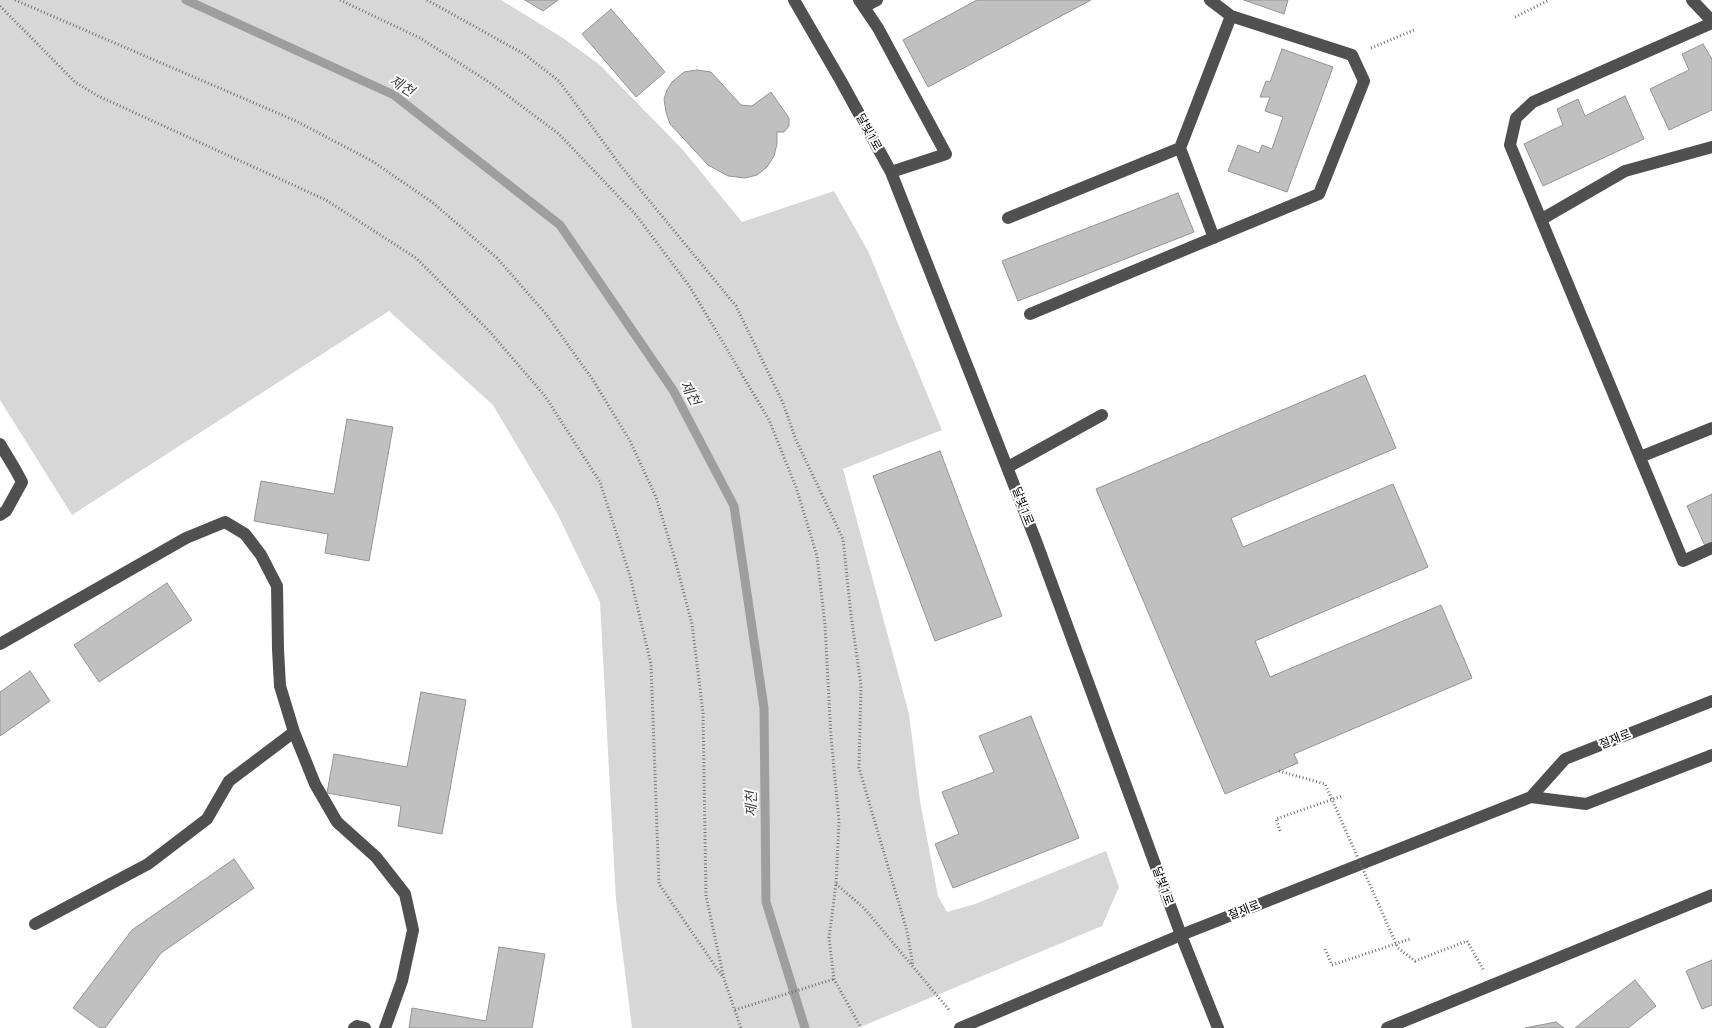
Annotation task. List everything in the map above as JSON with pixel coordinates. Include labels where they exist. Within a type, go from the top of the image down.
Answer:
[{"type":"street","name":"달빛1로","points":[[794,0],[891,172],[1008,467],[1181,935],[1218,1028]]},
{"type":"street","points":[[876,0],[862,3],[878,28],[946,154],[891,172]]},
{"type":"street","points":[[1030,314],[1319,194],[1364,80],[1352,55],[1231,16],[1210,0]]},
{"type":"street","points":[[1692,0],[1696,2],[1712,22],[1533,102],[1516,118],[1510,145],[1683,561],[1712,548]]},
{"type":"street","points":[[1214,238],[1180,148],[1231,16]]},
{"type":"street","points":[[1542,219],[1626,171],[1712,147]]},
{"type":"street","points":[[1008,218],[1180,148]]},
{"type":"street","points":[[1008,467],[1102,415]]},
{"type":"street","points":[[1640,457],[1712,428]]},
{"type":"street","points":[[0,444],[22,482],[6,511],[0,515]]},
{"type":"street","points":[[0,644],[186,538],[225,522],[245,534],[260,555],[277,586],[280,686],[294,732],[315,784],[337,822],[376,857],[405,894],[413,930],[402,981],[385,1028]]},
{"type":"street","name":"절재로","points":[[962,1027],[1181,935],[1531,797],[1565,759],[1712,701]]},
{"type":"street","points":[[35,924],[148,864],[207,819],[229,781],[294,732]]},
{"type":"street","name":"절재로","points":[[1531,797],[1586,804],[1712,755]]},
{"type":"street","points":[[1387,1028],[1712,895]]},
{"type":"street","points":[[354,1028],[358,1026],[365,1028]]},
{"type":"path","points":[[14,0],[296,122],[372,161],[432,202],[497,258],[546,314],[593,380],[630,441],[656,497],[692,624],[703,713],[706,896],[724,979],[741,1028]]},
{"type":"path","points":[[340,0],[420,38],[492,84],[559,134],[636,215],[690,287],[769,420],[796,487],[817,556],[825,625],[831,737],[840,821],[836,884],[829,938],[834,979],[862,1028]]},
{"type":"path","points":[[427,0],[524,54],[559,81],[620,165],[736,306],[843,539],[850,615],[861,685],[859,768],[907,931],[913,966]]},
{"type":"path","points":[[1515,16],[1549,0]]},
{"type":"path","points":[[0,6],[75,82],[98,96],[326,200],[416,258],[490,332],[545,396],[600,482],[630,576],[643,629],[651,664],[659,884],[724,979]]},
{"type":"path","points":[[1352,55],[1414,30]]},
{"type":"path","points":[[1279,771],[1326,784],[1398,948],[1416,960],[1467,941],[1484,971]]},
{"type":"path","points":[[1280,831],[1276,818],[1342,796]]},
{"type":"path","points":[[836,884],[864,908],[962,1027]]},
{"type":"path","points":[[1325,950],[1332,965],[1410,939]]},
{"type":"path","points":[[735,1010],[834,979]]},
{"type":"shaded area","points":[[0,0],[501,0],[563,38],[600,65],[683,150],[742,222],[834,191],[868,251],[942,430],[843,469],[909,714],[920,801],[938,896],[947,912],[975,904],[1106,851],[1119,887],[1102,926],[858,1028],[632,1028],[616,900],[600,602],[557,513],[493,405],[389,311],[72,515],[0,400]]},
{"type":"building","points":[[525,0],[558,0],[543,11]]},
{"type":"building","points":[[977,0],[1091,0],[928,87],[903,40]]},
{"type":"building","points":[[1244,0],[1288,0],[1284,14]]},
{"type":"building","points":[[611,9],[665,72],[636,97],[582,34]]},
{"type":"building","points":[[1703,44],[1712,59],[1712,110],[1669,130],[1650,89],[1689,70],[1682,54]]},
{"type":"building","points":[[1282,49],[1333,67],[1287,192],[1228,171],[1238,145],[1259,153],[1262,145],[1272,149],[1283,117],[1265,111],[1270,97],[1260,97],[1266,81],[1270,82]]},
{"type":"building","points":[[697,70],[711,72],[741,105],[752,106],[771,92],[789,118],[789,126],[784,132],[777,132],[774,156],[767,167],[757,175],[745,178],[728,176],[708,165],[670,124],[664,99],[667,90],[672,82],[684,72]]},
{"type":"building","points":[[1625,96],[1644,139],[1543,186],[1524,144],[1563,125],[1557,109],[1578,99],[1585,116]]},
{"type":"building","points":[[1178,193],[1194,232],[1018,301],[1002,261]]},
{"type":"building","points":[[1365,375],[1396,448],[1231,518],[1243,547],[1393,484],[1428,567],[1255,641],[1270,677],[1441,605],[1472,678],[1294,754],[1298,763],[1225,794],[1096,489]]},
{"type":"building","points":[[347,419],[393,427],[369,561],[325,553],[328,534],[254,521],[261,481],[334,494]]},
{"type":"building","points":[[940,451],[1002,616],[935,641],[873,476]]},
{"type":"building","points":[[1712,494],[1712,545],[1706,548],[1687,506]]},
{"type":"building","points":[[167,583],[192,620],[99,682],[74,645]]},
{"type":"building","points":[[30,671],[50,701],[0,736],[0,692]]},
{"type":"building","points":[[421,692],[466,700],[442,834],[398,826],[401,806],[327,793],[334,754],[407,767]]},
{"type":"building","points":[[1031,716],[1079,838],[953,888],[935,844],[959,834],[942,792],[994,772],[979,736]]},
{"type":"building","points":[[234,859],[254,888],[161,953],[105,1028],[100,1028],[73,1008],[132,930]]},
{"type":"building","points":[[499,947],[545,954],[532,1028],[409,1028],[412,1008],[486,1021]]},
{"type":"building","points":[[1712,960],[1712,1005],[1702,1009],[1686,971]]},
{"type":"building","points":[[1635,980],[1656,1006],[1628,1028],[1575,1028]]},
{"type":"building","points":[[1556,1022],[1564,1028],[1525,1028]]},
{"type":"waterway","name":"제천","points":[[186,0],[394,95],[560,225],[673,390],[734,506],[764,708],[766,902],[805,1028]]}]
